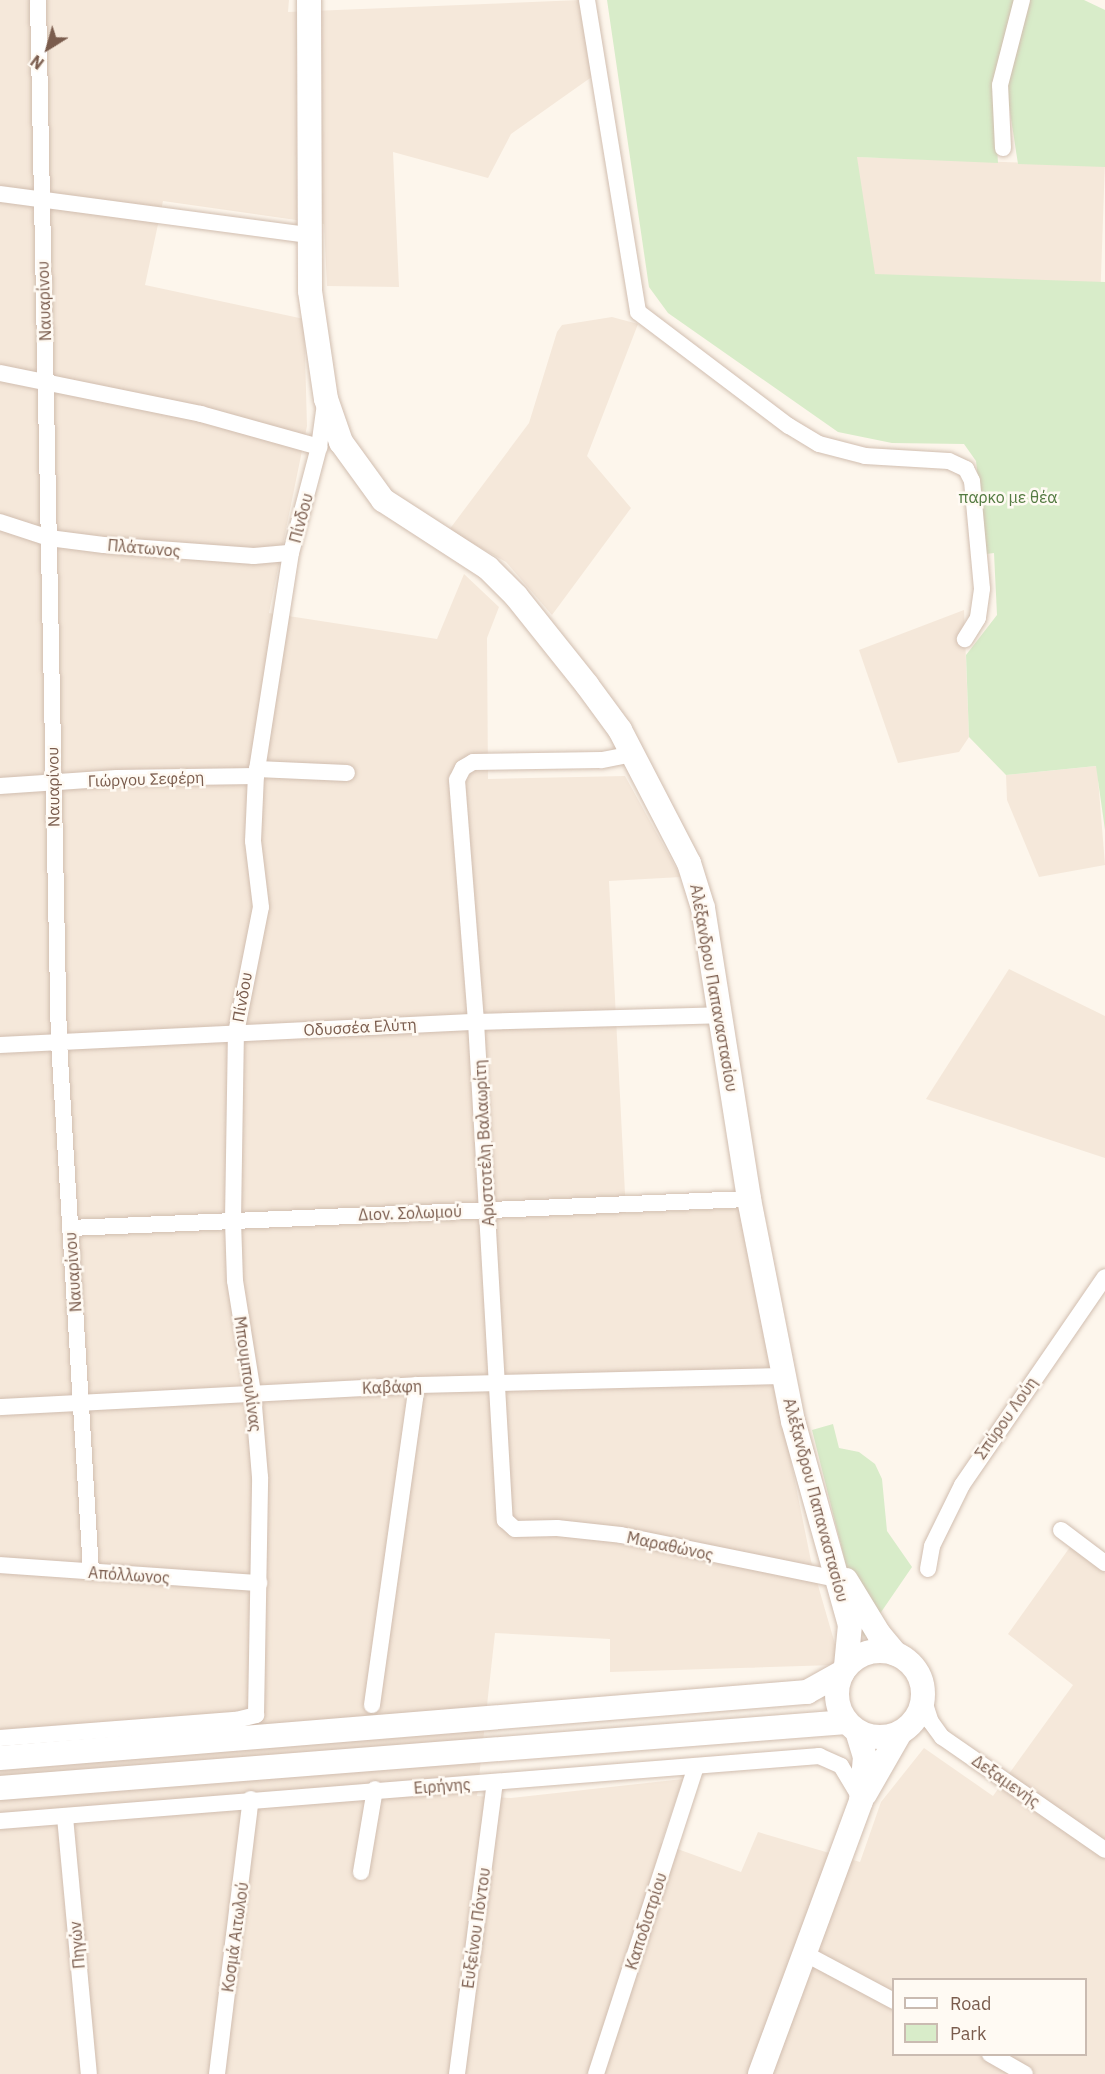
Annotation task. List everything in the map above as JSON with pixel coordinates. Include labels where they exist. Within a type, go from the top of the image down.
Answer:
[{"type":"street","name":"Ναυαρίνου","points":[[38,0],[59,1042],[83,1402],[91,1572]]},
{"type":"street","name":"Πίνδου","points":[[236,1033],[261,907],[253,841],[257,773],[291,553],[320,447],[326,399],[315,329],[308,235],[309,0]]},
{"type":"street","points":[[587,0],[638,312],[780,419],[819,444],[865,456],[949,461],[966,469],[972,481],[982,589],[978,618],[965,639]]},
{"type":"street","points":[[1003,148],[1000,85],[1022,0]]},
{"type":"street","points":[[0,194],[308,235]]},
{"type":"street","points":[[0,373],[201,414],[320,447]]},
{"type":"street","name":"Αλέξανδρου Παπαναστασίου","points":[[326,399],[341,442],[383,500],[488,568],[516,596],[587,685],[633,754],[695,879],[750,1199],[784,1376],[805,1471],[838,1579],[851,1639],[844,1669]]},
{"type":"street","name":"Πλάτωνος","points":[[0,522],[49,538],[219,554],[291,553]]},
{"type":"street","name":"Αριστοτέλη Βαλαωρίτη","points":[[505,1520],[476,1022],[457,780],[463,768],[473,762],[601,760],[633,754]]},
{"type":"street","name":"Γιώργου Σεφέρη","points":[[0,786],[257,773],[347,773]]},
{"type":"street","name":"Οδυσσέα Ελύτη","points":[[0,1045],[476,1022],[720,1015]]},
{"type":"street","name":"Μπουμπουλίνας","points":[[0,1738],[236,1720],[256,1715],[260,1477],[253,1393],[242,1336],[232,1220],[236,1033]]},
{"type":"street","name":"Διον. Σολωμού","points":[[70,1228],[750,1199]]},
{"type":"street","name":"Σπύρου Λούη","points":[[928,1569],[932,1546],[962,1485],[1105,1277]]},
{"type":"street","name":"Καβάφη","points":[[0,1407],[417,1386],[784,1376]]},
{"type":"street","points":[[372,1705],[417,1386]]},
{"type":"street","name":"Μαραθώνος","points":[[505,1520],[515,1529],[557,1528],[621,1535],[838,1579]]},
{"type":"street","points":[[1061,1530],[1105,1563]]},
{"type":"street","points":[[760,2074],[861,1801],[900,1733],[912,1724],[923,1698],[917,1672],[896,1654],[879,1634],[831,1555]]},
{"type":"street","name":"Απόλλωνος","points":[[0,1565],[259,1583]]},
{"type":"street","points":[[0,1758],[807,1692],[869,1652],[896,1654]]},
{"type":"street","points":[[844,1669],[836,1694],[865,1757],[861,1801]]},
{"type":"street","name":"Δεξαμενής","points":[[923,1698],[931,1722],[942,1737],[1105,1850]]},
{"type":"street","points":[[0,1788],[852,1726],[871,1737],[900,1733]]},
{"type":"street","name":"Ειρήνης","points":[[0,1821],[375,1789],[495,1783],[819,1756],[841,1766],[861,1801]]},
{"type":"street","name":"Καποδιστρίου","points":[[596,2074],[696,1767]]},
{"type":"street","name":"Ευξείνου Πόντου","points":[[457,2074],[495,1783]]},
{"type":"street","points":[[361,1872],[375,1789]]},
{"type":"street","name":"Κοσμά Αιτωλού","points":[[217,2074],[251,1799]]},
{"type":"street","name":"Πηγών","points":[[65,1817],[89,2074]]},
{"type":"street","points":[[804,1953],[892,2000]]},
{"type":"street","points":[[992,2056],[1025,2074]]},
{"type":"shaded area","points":[[0,0],[289,0],[288,12],[580,0],[593,76],[511,134],[488,178],[393,152],[399,287],[327,286],[324,224],[163,201],[145,285],[304,319],[307,426],[269,613],[437,639],[464,574],[499,607],[487,638],[488,779],[625,776],[681,877],[609,881],[626,1213],[740,1208],[811,1561],[839,1658],[834,1665],[610,1672],[610,1639],[495,1633],[477,1796],[511,1798],[683,1779],[661,1843],[741,1872],[758,1832],[860,1862],[881,1802],[924,1748],[993,1796],[1073,1685],[1008,1634],[1070,1547],[1105,1573],[1105,2074],[0,2074]]},
{"type":"shaded area","points":[[857,157],[1105,166],[1101,284],[853,275]]},
{"type":"shaded area","points":[[612,317],[638,324],[587,456],[631,508],[552,615],[506,562],[449,530],[529,423],[557,332],[562,325]]},
{"type":"shaded area","points":[[964,610],[969,737],[959,752],[898,763],[859,650]]},
{"type":"shaded area","points":[[1097,766],[1105,865],[1039,877],[1007,800],[1006,775]]},
{"type":"shaded area","points":[[1009,969],[1105,1016],[1105,1158],[926,1099]]},
{"type":"green space","name":"παρκο με θέα","points":[[607,0],[1014,0],[993,82],[998,163],[857,157],[875,274],[1105,282],[1105,830],[1096,766],[1006,775],[969,737],[966,655],[997,615],[994,553],[986,554],[976,461],[964,444],[892,443],[838,432],[668,313],[649,287]]},
{"type":"green space","points":[[1030,0],[1084,0],[1105,10],[1105,167],[1018,164],[1006,86]]},
{"type":"green space","points":[[833,1424],[839,1448],[859,1452],[875,1464],[882,1479],[887,1531],[912,1567],[864,1637],[812,1430]]}]
